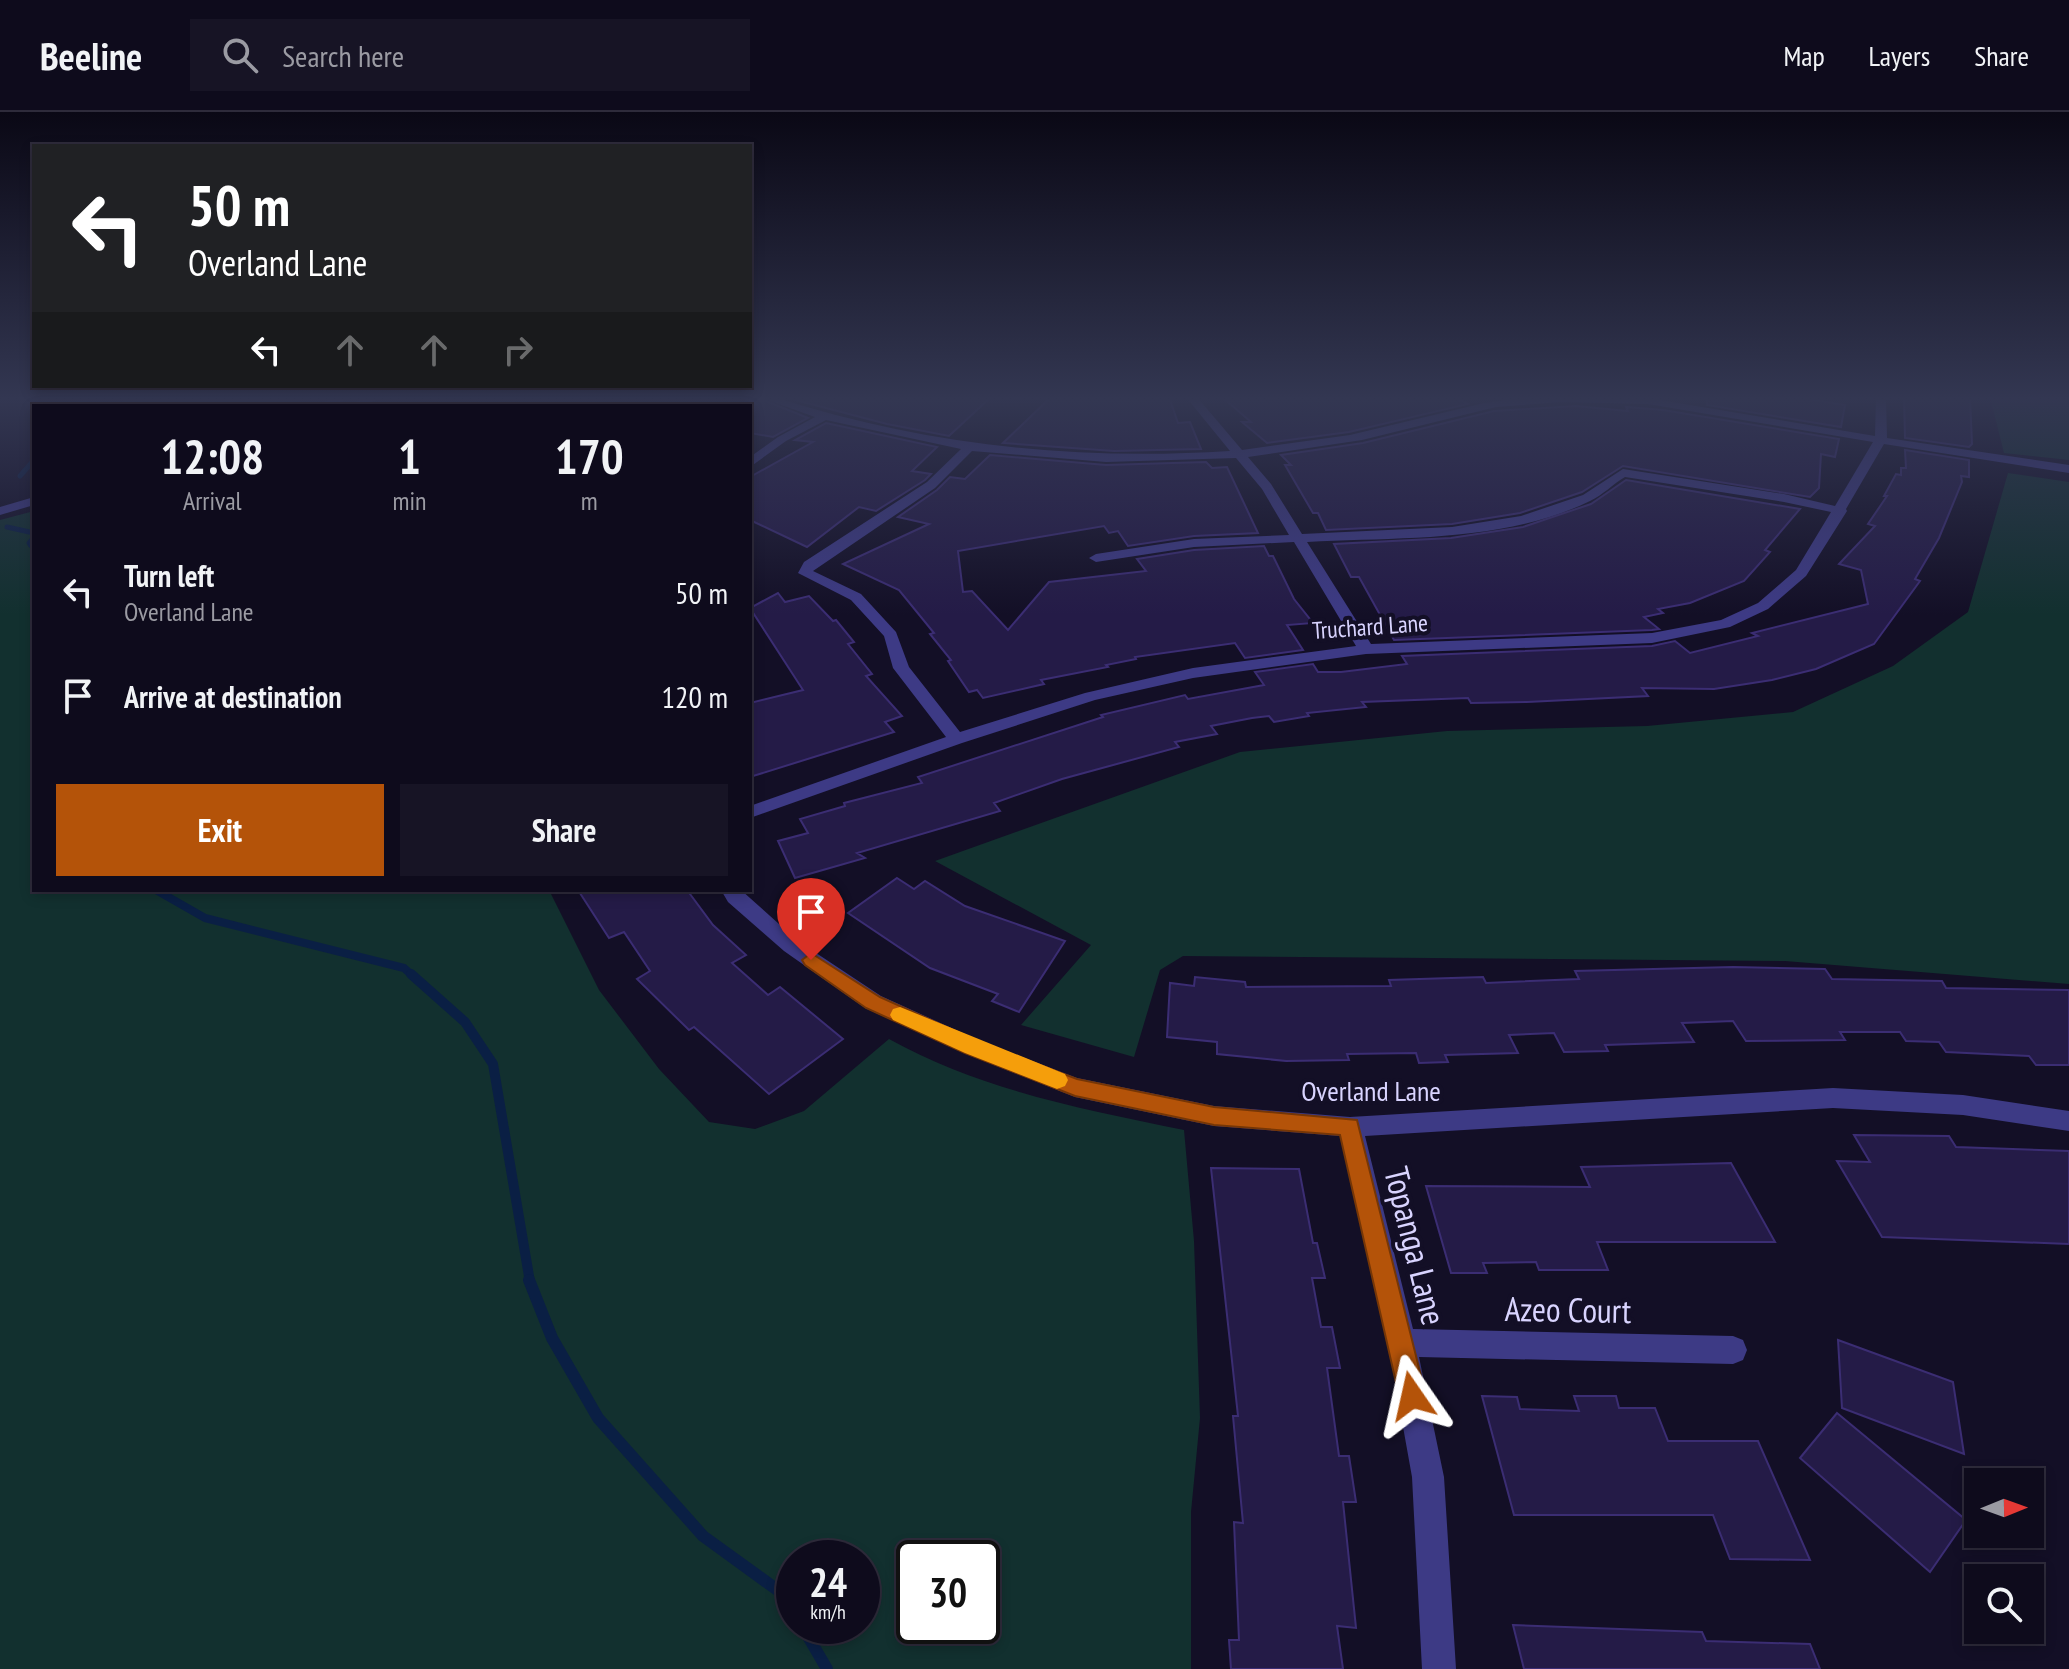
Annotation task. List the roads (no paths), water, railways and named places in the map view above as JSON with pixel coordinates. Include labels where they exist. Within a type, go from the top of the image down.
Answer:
[{"type":"street","points":[[947,470],[931,485],[809,565],[805,573],[856,597],[891,635],[901,668],[956,739]]},
{"type":"street","points":[[1253,470],[1267,487],[1366,649]]},
{"type":"street","name":"Truchard Lane","points":[[752,811],[956,739],[1091,696],[1193,673],[1366,649],[1652,638],[1725,624],[1763,606],[1801,573],[1864,470]]},
{"type":"street","points":[[1096,558],[1194,543],[1493,526],[1567,507],[1590,497],[1623,473],[1784,498],[1841,511]]},
{"type":"street","points":[[0,500],[32,492]]},
{"type":"street","points":[[0,511],[32,502]]},
{"type":"street","name":"Overland Lane","points":[[732,892],[791,946],[873,1002],[972,1047],[1075,1087],[1214,1116],[1350,1127],[1833,1098],[1963,1105],[2069,1121]]},
{"type":"street","name":"Topanga Lane","points":[[1350,1127],[1402,1343],[1428,1477],[1439,1669]]},
{"type":"street","name":"Azeo Court","points":[[1402,1343],[1733,1350]]},
{"type":"waterway","points":[[20,476],[26,470]]},
{"type":"waterway","points":[[7,527],[32,533]]},
{"type":"waterway","points":[[32,539],[29,543],[32,546]]},
{"type":"waterway","points":[[160,892],[205,918],[404,968],[413,976]]},
{"type":"waterway","points":[[411,974],[465,1022],[493,1064],[530,1282]]},
{"type":"waterway","points":[[529,1280],[552,1338],[598,1418],[703,1536],[776,1589]]},
{"type":"waterway","points":[[812,1644],[827,1669]]}]
